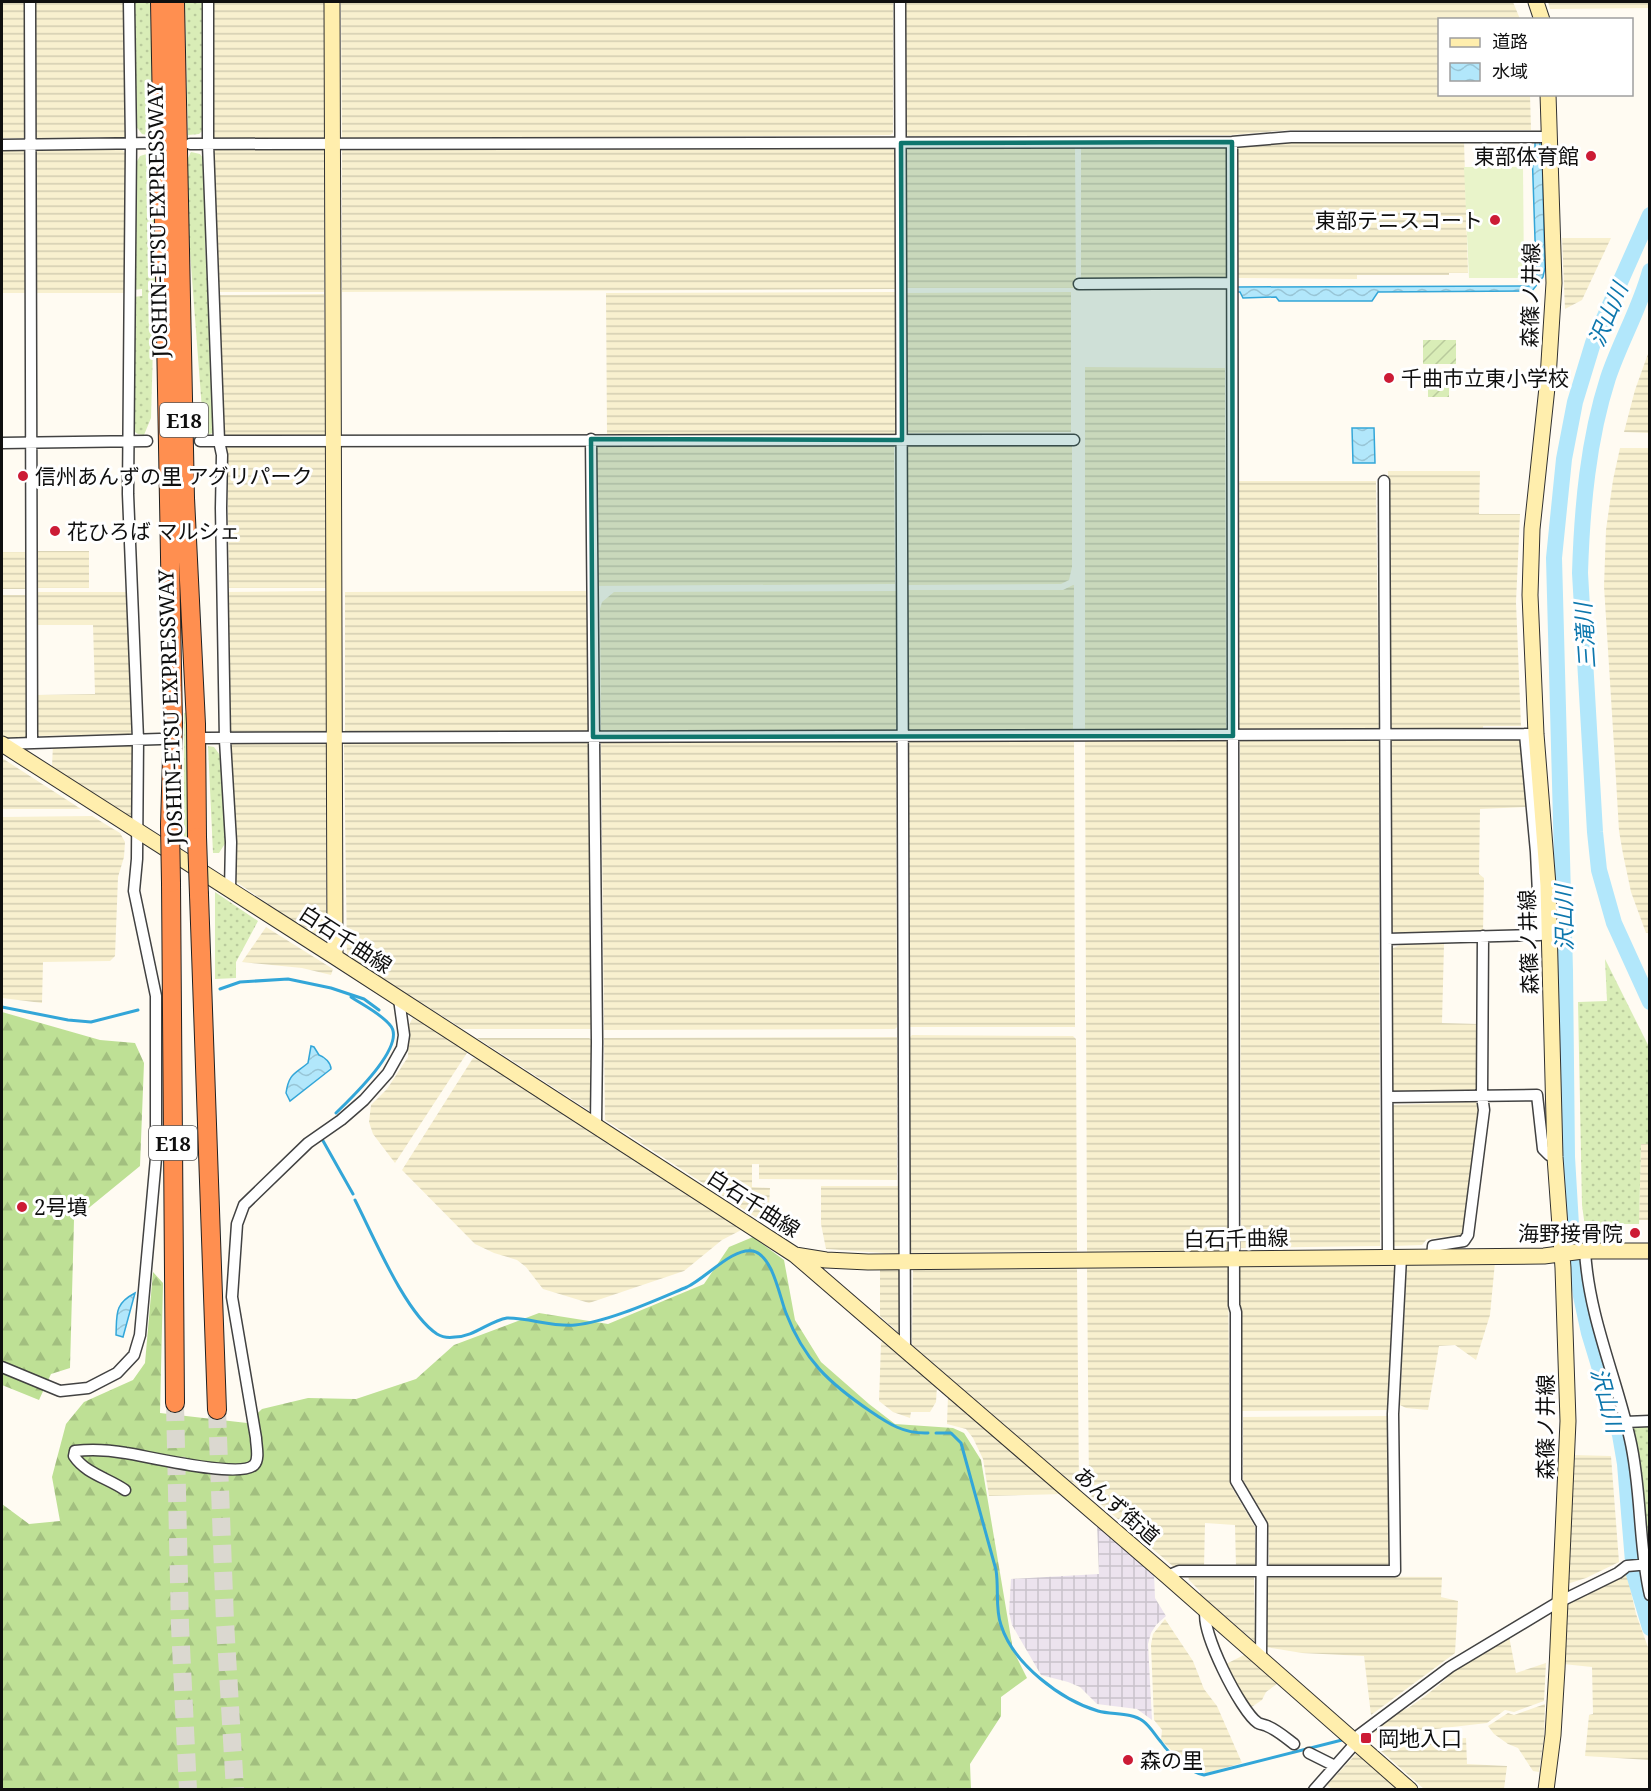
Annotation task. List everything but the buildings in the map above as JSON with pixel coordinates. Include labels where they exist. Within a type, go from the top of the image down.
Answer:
[{"type":"highway","name":"JOSHIN-ETSU EXPRESSWAY","points":[[160,2],[173,723],[170,825],[175,1403]]},
{"type":"highway","name":"JOSHIN-ETSU EXPRESSWAY","points":[[175,2],[185,498],[196,724],[199,895],[217,1410]]},
{"type":"main road","points":[[332,2],[335,957]]},
{"type":"main road","points":[[1536,2],[1541,18]]},
{"type":"main road","name":"森篠ノ井線","points":[[1546,1790],[1552,1735],[1560,1601],[1568,1421],[1563,1253],[1555,1157],[1548,885],[1530,734],[1530,562],[1534,499],[1548,378],[1554,283],[1548,96]]},
{"type":"main road","name":"白石千曲線","points":[[2,744],[795,1255],[867,1262],[905,1262],[1544,1256],[1584,1251],[1650,1251]]},
{"type":"main road","name":"あんず街道","points":[[795,1255],[1167,1576],[1410,1790]]},
{"type":"street","points":[[30,2],[32,742]]},
{"type":"street","points":[[2,1367],[60,1391],[88,1388],[117,1373],[134,1355],[140,1335],[156,1158],[156,996],[134,891],[137,859],[138,739],[128,442],[131,143],[129,2]]},
{"type":"street","points":[[208,2],[208,144],[219,441],[222,455],[225,740],[231,842],[231,890]]},
{"type":"street","points":[[900,2],[905,1349]]},
{"type":"street","points":[[190,144],[1232,142],[1292,137],[1549,137]]},
{"type":"street","points":[[1232,142],[1236,1481],[1262,1525],[1261,1658]]},
{"type":"street","points":[[2,145],[155,143]]},
{"type":"street","points":[[1079,284],[1232,283]]},
{"type":"street","points":[[591,439],[596,1125]]},
{"type":"street","points":[[200,441],[1074,440]]},
{"type":"street","points":[[2,443],[147,441]]},
{"type":"street","points":[[1167,1576],[1179,1571],[1395,1571],[1395,1257],[1388,1097],[1384,481]]},
{"type":"street","points":[[205,738],[225,740],[1530,734],[1540,935],[1387,939]]},
{"type":"street","points":[[2,744],[160,739]]},
{"type":"street","points":[[1432,1257],[1433,1246],[1464,1241],[1468,1235],[1484,1110],[1482,1096],[1483,936]]},
{"type":"street","points":[[125,1490],[85,1468],[74,1456],[75,1451],[125,1452],[155,1459],[227,1469],[247,1469],[254,1466],[256,1438],[232,1297],[237,1224],[240,1213],[244,1205],[308,1143],[341,1120],[364,1100],[388,1073],[402,1048],[404,1035],[399,999]]},
{"type":"street","points":[[1388,1097],[1537,1095],[1543,1149],[1555,1157]]},
{"type":"street","points":[[1584,1251],[1599,1337],[1625,1422],[1635,1469],[1639,1528],[1650,1595]]},
{"type":"street","points":[[1625,1422],[1650,1421]]},
{"type":"street","points":[[1314,1790],[1359,1735],[1450,1666],[1560,1601],[1618,1574],[1627,1566],[1645,1564]]},
{"type":"street","points":[[1206,1610],[1205,1622],[1212,1644],[1243,1705],[1258,1724],[1266,1725],[1294,1744]]},
{"type":"street","points":[[1309,1753],[1335,1766]]},
{"type":"highlighted area","points":[[1232,142],[1233,736],[593,737],[591,439],[902,440],[901,143]]},
{"type":"shaded area","points":[[2,2],[27,2],[28,138],[2,138]]},
{"type":"shaded area","points":[[33,2],[123,2],[125,137],[34,138]]},
{"type":"shaded area","points":[[212,2],[324,2],[324,138],[213,138]]},
{"type":"shaded area","points":[[341,2],[893,2],[893,133],[890,135],[342,139]]},
{"type":"shaded area","points":[[905,2],[1513,2],[1520,18],[1438,18],[1438,96],[1530,96],[1531,130],[1289,130],[1230,135],[908,136],[905,133]]},
{"type":"shaded area","points":[[1548,2],[1648,2],[1649,8],[1550,9]]},
{"type":"shaded area","points":[[1290,141],[1464,141],[1468,273],[1357,275],[1357,279],[1236,277],[1235,149],[1239,144]]},
{"type":"shaded area","points":[[911,146],[1075,146],[1076,288],[906,288],[906,152]]},
{"type":"shaded area","points":[[1224,146],[1228,149],[1229,278],[1081,281],[1081,148]]},
{"type":"shaded area","points":[[890,147],[897,152],[897,289],[342,292],[342,148]]},
{"type":"shaded area","points":[[36,149],[121,149],[127,154],[126,293],[34,293],[34,151]]},
{"type":"shaded area","points":[[216,149],[324,149],[324,292],[217,292],[212,152]]},
{"type":"shaded area","points":[[2,150],[26,150],[28,293],[2,293]]},
{"type":"shaded area","points":[[1562,238],[1611,238],[1582,300],[1565,309]]},
{"type":"shaded area","points":[[897,292],[897,432],[895,434],[607,434],[606,293]]},
{"type":"shaded area","points":[[1071,292],[1071,432],[909,433],[907,430],[906,293]]},
{"type":"shaded area","points":[[324,294],[326,435],[224,435],[217,295]]},
{"type":"shaded area","points":[[1649,351],[1649,433],[1624,432],[1635,390]]},
{"type":"shaded area","points":[[1085,367],[1225,368],[1226,731],[1085,733]]},
{"type":"shaded area","points":[[911,443],[1070,443],[1072,446],[1072,567],[1069,580],[1061,584],[907,585],[906,447]]},
{"type":"shaded area","points":[[227,444],[326,445],[326,588],[229,588]]},
{"type":"shaded area","points":[[597,444],[894,444],[895,584],[595,586],[594,448]]},
{"type":"shaded area","points":[[1620,448],[1649,448],[1649,933],[1646,933],[1631,892],[1619,831],[1604,586],[1606,530]]},
{"type":"shaded area","points":[[1388,471],[1480,471],[1479,514],[1520,514],[1516,602],[1521,726],[1483,726],[1483,730],[1392,731],[1390,728]]},
{"type":"shaded area","points":[[1236,481],[1376,481],[1379,731],[1240,732],[1238,728]]},
{"type":"shaded area","points":[[36,551],[89,551],[89,588],[37,588]]},
{"type":"shaded area","points":[[2,552],[30,552],[29,589],[2,589]]},
{"type":"shaded area","points":[[1074,585],[1073,730],[911,731],[907,727],[907,590],[1063,590]]},
{"type":"shaded area","points":[[326,591],[327,733],[229,733],[227,592]]},
{"type":"shaded area","points":[[589,591],[590,731],[345,732],[345,592]]},
{"type":"shaded area","points":[[896,591],[896,728],[894,731],[601,732],[600,609],[602,602],[614,592]]},
{"type":"shaded area","points":[[36,592],[126,592],[133,726],[131,734],[35,736],[37,695],[95,694],[93,625],[36,625]]},
{"type":"shaded area","points":[[2,595],[29,595],[29,731],[26,738],[7,739],[2,735]]},
{"type":"shaded area","points":[[1393,738],[1520,738],[1522,741],[1528,807],[1480,809],[1479,874],[1484,878],[1483,932],[1401,935],[1391,931],[1391,740]]},
{"type":"shaded area","points":[[1074,739],[1075,1027],[909,1027],[908,744],[912,740]]},
{"type":"shaded area","points":[[1379,739],[1380,1246],[1241,1248],[1240,740]]},
{"type":"shaded area","points":[[894,740],[896,743],[897,1027],[895,1029],[604,1030],[601,741]]},
{"type":"shaded area","points":[[1085,740],[1226,740],[1230,743],[1231,1248],[1228,1251],[1087,1252]]},
{"type":"shaded area","points":[[588,741],[590,744],[592,1029],[463,1029],[347,956],[344,742]]},
{"type":"shaded area","points":[[326,742],[326,935],[319,939],[235,881],[230,750],[232,744],[235,743]]},
{"type":"shaded area","points":[[53,744],[129,745],[133,748],[132,819],[52,767]]},
{"type":"shaded area","points":[[2,758],[81,809],[2,809]]},
{"type":"shaded area","points":[[92,816],[120,833],[125,842],[124,857],[118,877],[115,956],[110,961],[43,962],[42,1003],[2,998],[2,817]]},
{"type":"shaded area","points":[[266,927],[333,969],[331,975],[302,968],[242,962]]},
{"type":"shaded area","points":[[1444,944],[1442,1023],[1479,1024],[1478,1089],[1474,1093],[1396,1094],[1392,1090],[1391,949],[1400,945]]},
{"type":"shaded area","points":[[414,1015],[467,1050],[467,1053],[395,1163],[373,1134],[369,1122],[371,1105],[387,1089],[408,1057],[409,1025]]},
{"type":"shaded area","points":[[912,1035],[1073,1036],[1076,1039],[1077,1251],[912,1253],[910,1248],[909,1038]]},
{"type":"shaded area","points":[[897,1037],[897,1180],[759,1179],[759,1164],[752,1164],[752,1187],[770,1188],[768,1225],[605,1120],[604,1038]]},
{"type":"shaded area","points":[[477,1038],[589,1038],[593,1040],[593,1113]]},
{"type":"shaded area","points":[[473,1058],[478,1058],[745,1228],[722,1240],[684,1271],[589,1303],[543,1289],[526,1267],[517,1260],[475,1244],[402,1170]]},
{"type":"shaded area","points":[[1476,1102],[1480,1110],[1464,1235],[1427,1239],[1422,1245],[1393,1246],[1392,1105]]},
{"type":"shaded area","points":[[1641,1144],[1649,1144],[1649,1220],[1639,1220]]},
{"type":"shaded area","points":[[821,1186],[898,1186],[898,1254],[826,1249],[821,1224]]},
{"type":"shaded area","points":[[1495,1262],[1490,1315],[1476,1360],[1455,1345],[1439,1346],[1428,1410],[1406,1408],[1400,1405],[1407,1263]]},
{"type":"shaded area","points":[[1394,1263],[1398,1266],[1391,1410],[1242,1411],[1238,1269],[1241,1266]]},
{"type":"shaded area","points":[[1228,1266],[1230,1484],[1255,1527],[1255,1567],[1236,1567],[1235,1525],[1205,1523],[1204,1568],[1175,1568],[1091,1496],[1089,1490],[1087,1267]]},
{"type":"shaded area","points":[[1074,1267],[1077,1269],[1079,1489],[912,1345],[913,1268]]},
{"type":"shaded area","points":[[880,1268],[898,1268],[901,1272],[901,1335],[880,1316]]},
{"type":"shaded area","points":[[884,1339],[937,1386],[936,1402],[930,1412],[911,1412],[910,1418],[893,1412],[879,1401],[881,1343]]},
{"type":"shaded area","points":[[948,1395],[1064,1494],[989,1496],[983,1459],[973,1438],[966,1429],[947,1424]]},
{"type":"shaded area","points":[[1391,1416],[1390,1568],[1271,1567],[1269,1565],[1268,1523],[1243,1480],[1243,1417]]},
{"type":"shaded area","points":[[1573,1455],[1611,1456],[1619,1562],[1586,1578],[1567,1584]]},
{"type":"shaded area","points":[[1097,1523],[1154,1573],[1155,1598],[1166,1616],[1156,1625],[1148,1644],[1152,1720],[1137,1709],[1097,1704],[1080,1687],[1041,1675],[1012,1625],[1009,1612],[1011,1579],[1099,1574]]},
{"type":"shaded area","points":[[1627,1574],[1636,1614],[1649,1650],[1649,1760],[1585,1756],[1589,1715],[1593,1714],[1592,1667],[1563,1664],[1566,1603]]},
{"type":"shaded area","points":[[1254,1575],[1255,1642],[1200,1594],[1188,1576]]},
{"type":"shaded area","points":[[1265,1576],[1442,1577],[1441,1597],[1458,1601],[1455,1653],[1371,1715],[1364,1656],[1302,1653],[1266,1647]]},
{"type":"shaded area","points":[[1165,1619],[1193,1661],[1204,1689],[1217,1706],[1242,1763],[1207,1773],[1200,1772],[1181,1760],[1161,1740],[1162,1730],[1154,1720],[1151,1645],[1153,1634]]},
{"type":"shaded area","points":[[1509,1636],[1516,1673],[1546,1663],[1544,1701],[1514,1712],[1505,1710],[1487,1723],[1418,1731],[1408,1729],[1369,1733],[1393,1714],[1408,1708],[1424,1697],[1445,1680],[1452,1670]]},
{"type":"shaded area","points":[[1248,1653],[1276,1677],[1277,1684],[1266,1692],[1262,1700],[1250,1708],[1224,1665]]},
{"type":"shaded area","points":[[1545,1704],[1544,1738],[1539,1772],[1533,1771],[1518,1748],[1494,1734],[1488,1726],[1508,1713],[1514,1715]]},
{"type":"shaded area","points":[[1466,1738],[1467,1764],[1507,1766],[1504,1789],[1424,1789],[1381,1751],[1449,1739]]},
{"type":"shaded area","points":[[1357,1753],[1360,1753],[1401,1789],[1332,1789],[1327,1785]]},
{"type":"green space","points":[[132,2],[150,2],[153,132],[148,135],[142,134],[135,125]]},
{"type":"green space","points":[[185,2],[204,2],[204,129],[199,134],[188,135]]},
{"type":"green space","points":[[191,152],[200,154],[205,161],[205,243],[215,428],[213,433],[204,436],[189,239],[188,158]]},
{"type":"green space","points":[[150,153],[153,156],[156,239],[151,418],[144,435],[132,430],[133,297],[142,296],[142,289],[134,290],[135,165],[140,156]]},
{"type":"green space","name":"東部テニスコート","points":[[1464,167],[1523,167],[1524,278],[1469,278]]},
{"type":"green space","points":[[1423,340],[1456,340],[1456,364],[1423,364]]},
{"type":"green space","points":[[1428,375],[1449,375],[1449,397],[1428,397]]},
{"type":"green space","points":[[188,712],[192,837],[184,837],[184,713]]},
{"type":"green space","points":[[208,746],[214,747],[222,758],[226,842],[219,853],[213,853]]},
{"type":"green space","points":[[215,892],[258,921],[236,962],[236,978],[215,979]]},
{"type":"green space","points":[[1605,959],[1649,1047],[1649,1144],[1641,1144],[1639,1224],[1619,1224],[1612,1227],[1615,1241],[1587,1242],[1582,1205],[1578,1002],[1607,1001]]},
{"type":"green space","points":[[2,1012],[100,1040],[135,1043],[144,1063],[140,1166],[74,1220],[70,1368],[51,1374],[39,1400],[2,1385]]},
{"type":"green space","points":[[753,1237],[784,1260],[795,1320],[821,1362],[895,1424],[953,1428],[964,1433],[981,1460],[1013,1650],[1027,1678],[1001,1697],[1001,1716],[970,1764],[971,1789],[2,1789],[2,1504],[29,1524],[60,1521],[52,1477],[66,1424],[84,1402],[133,1380],[145,1363],[153,1272],[163,1283],[160,1413],[247,1423],[262,1409],[308,1398],[356,1399],[416,1379],[454,1345],[539,1313],[608,1324],[704,1284],[729,1247]]},
{"type":"green space","points":[[1649,1425],[1649,1559],[1631,1429],[1633,1426]]},
{"type":"water","points":[[1535,140],[1540,140],[1540,149],[1542,149],[1545,268],[1543,277],[1532,291],[1378,292],[1372,301],[1279,301],[1276,297],[1243,298],[1240,292],[1236,292],[1235,287],[1529,286],[1537,274],[1532,149],[1535,148]]},
{"type":"water","points":[[1352,428],[1374,428],[1375,463],[1353,463]]},
{"type":"water","points":[[311,1046],[327,1061],[331,1069],[290,1101],[286,1093],[289,1081],[308,1063]]},
{"type":"water","points":[[135,1293],[123,1337],[116,1335],[118,1310],[123,1301]]},
{"type":"waterway","name":"沢山川","points":[[1650,215],[1593,343],[1575,402],[1564,459],[1554,558],[1565,971],[1567,1157],[1571,1225],[1581,1296],[1589,1333],[1620,1435],[1625,1464],[1634,1574],[1650,1628]]},
{"type":"waterway","name":"三滝川","points":[[1650,271],[1608,378],[1595,425],[1584,499],[1580,573],[1599,870],[1614,923],[1650,1002]]},
{"type":"waterway","points":[[220,989],[240,982],[288,979],[331,988],[364,999],[379,1010]]},
{"type":"waterway","points":[[336,1113],[385,1058],[393,1034],[390,1025],[381,1017],[351,997]]},
{"type":"waterway","points":[[2,1007],[68,1020],[91,1022],[138,1010]]},
{"type":"waterway","points":[[322,1139],[353,1194]]},
{"type":"waterway","points":[[355,1200],[391,1272],[413,1309],[425,1324],[437,1334],[446,1337],[469,1334],[507,1318],[566,1325],[602,1320],[687,1287],[728,1258],[745,1251],[753,1251],[766,1260],[793,1330],[819,1369],[855,1401],[884,1420],[904,1430],[928,1433]]},
{"type":"waterway","points":[[936,1433],[951,1433],[961,1443],[996,1570],[998,1612],[1007,1639],[1027,1666],[1054,1689],[1098,1711],[1138,1718],[1148,1725],[1180,1762],[1204,1775],[1342,1740]]},
{"type":"tunnel","points":[[175,1403],[180,1626],[188,1790]]},
{"type":"tunnel","points":[[217,1410],[225,1622],[235,1790]]},
{"type":"place","name":"東部体育館","points":[[1591,156]]},
{"type":"place","name":"東部テニスコート","points":[[1495,220]]},
{"type":"place","name":"千曲市立東小学校","points":[[1389,378]]},
{"type":"place","name":"信州あんずの里 アグリパーク","points":[[23,476]]},
{"type":"place","name":"花ひろば マルシェ","points":[[55,531]]},
{"type":"place","name":"2号墳","points":[[22,1207]]},
{"type":"place","name":"海野接骨院","points":[[1635,1233]]},
{"type":"place","name":"岡地入口","points":[[1366,1738]]},
{"type":"place","name":"森の里","points":[[1128,1760]]}]
